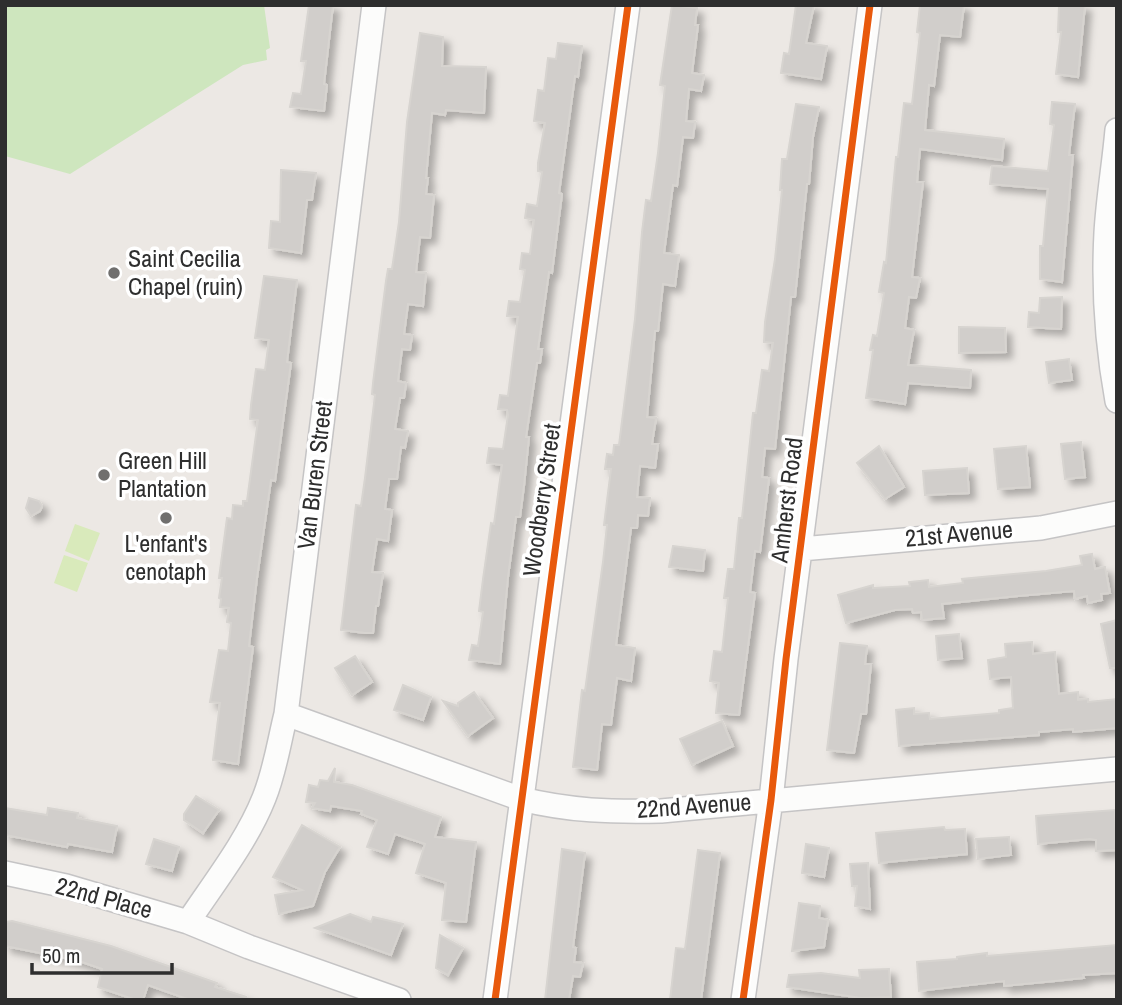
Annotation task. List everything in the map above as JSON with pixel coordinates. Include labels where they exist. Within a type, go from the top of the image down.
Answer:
[{"type":"street","name":"Van Buren Street","points":[[188,922],[264,799],[286,714],[374,5]]},
{"type":"street","name":"Woodberry Street","points":[[495,1000],[628,5]]},
{"type":"street","name":"Amherst Road","points":[[743,1000],[771,800],[870,5]]},
{"type":"street","points":[[1117,130],[1106,268],[1109,338],[1117,401]]},
{"type":"street","name":"21st Avenue","points":[[801,549],[1041,527],[1117,513]]},
{"type":"street","name":"22nd Avenue","points":[[286,714],[521,799],[561,809],[661,811],[1117,769]]},
{"type":"street","name":"22nd Place","points":[[5,873],[89,892],[188,922],[249,947],[399,1000]]},
{"type":"green space","points":[[5,5],[264,5],[270,48],[266,50],[267,60],[243,65],[70,174],[5,156]]},
{"type":"green space","points":[[75,524],[100,533],[89,561],[65,551]]},
{"type":"green space","points":[[64,555],[88,563],[77,592],[54,583]]},
{"type":"building","points":[[309,5],[333,5],[324,84],[327,85],[324,111],[290,107],[293,93],[301,94],[306,61],[301,61]]},
{"type":"building","points":[[672,5],[697,8],[695,25],[698,25],[692,73],[704,75],[701,91],[689,89],[686,121],[695,122],[693,138],[683,137],[677,186],[673,185],[664,253],[679,255],[675,286],[663,284],[658,331],[655,331],[647,417],[656,418],[652,444],[658,444],[655,468],[640,466],[637,497],[650,498],[648,516],[638,515],[637,528],[631,528],[616,645],[635,648],[631,681],[617,678],[611,725],[602,724],[597,770],[573,767],[607,525],[604,525],[611,469],[605,469],[607,454],[613,455],[614,445],[619,445],[635,319],[646,200],[651,201],[658,153],[665,86],[660,85]]},
{"type":"building","points":[[796,5],[814,5],[806,43],[827,46],[821,79],[781,73],[784,53],[789,54]]},
{"type":"building","points":[[920,5],[964,5],[960,37],[940,35],[934,86],[929,85],[925,130],[1004,139],[1002,160],[920,149],[917,182],[923,182],[912,277],[920,278],[916,298],[909,297],[905,328],[914,330],[908,365],[971,370],[970,388],[908,383],[905,404],[866,398],[873,350],[870,350],[873,335],[877,336],[884,293],[879,292],[884,262],[886,263],[904,103],[912,104],[920,33],[917,32]]},
{"type":"building","points":[[1059,5],[1085,5],[1078,77],[1056,74],[1061,32],[1058,32]]},
{"type":"building","points":[[420,33],[443,37],[442,66],[486,67],[484,113],[446,110],[445,115],[432,113],[426,178],[426,194],[434,195],[430,238],[420,237],[416,272],[426,273],[423,306],[408,304],[404,334],[412,335],[410,350],[402,349],[398,381],[406,383],[404,398],[400,398],[395,429],[408,431],[405,448],[401,447],[397,479],[389,479],[385,509],[392,510],[388,541],[377,539],[372,572],[383,573],[378,606],[373,633],[365,633],[341,630],[356,505],[361,506],[365,478],[375,395],[372,394],[373,383],[386,281],[388,269],[392,269],[399,222],[407,122]]},
{"type":"building","points":[[558,43],[582,46],[578,77],[575,76],[559,193],[562,194],[552,273],[549,272],[538,349],[542,349],[540,363],[537,363],[526,437],[529,437],[524,486],[520,517],[516,517],[500,664],[469,660],[472,645],[478,646],[483,612],[479,611],[483,579],[502,465],[487,463],[489,448],[503,449],[508,415],[507,410],[498,409],[500,395],[508,396],[518,317],[507,316],[509,301],[520,302],[525,270],[520,269],[522,253],[530,254],[534,220],[525,218],[527,204],[537,206],[542,172],[538,171],[538,163],[545,123],[534,121],[538,90],[544,91],[548,58],[556,59]]},
{"type":"building","points":[[1052,102],[1075,104],[1069,155],[1073,155],[1062,282],[1040,279],[1040,246],[1043,246],[1048,189],[990,184],[992,166],[1048,171],[1054,125],[1050,124]]},
{"type":"building","points":[[796,104],[819,107],[807,184],[795,297],[791,297],[775,449],[765,448],[762,477],[769,478],[760,552],[755,551],[750,592],[755,593],[739,715],[716,713],[719,683],[710,681],[714,651],[722,652],[728,598],[724,598],[728,569],[734,569],[739,518],[742,518],[753,413],[756,413],[762,370],[769,371],[773,343],[764,342],[765,322],[775,259],[782,190],[782,159],[787,159]]},
{"type":"building","points":[[281,170],[316,173],[312,200],[307,200],[301,253],[269,248],[271,221],[280,222]]},
{"type":"building","points":[[264,276],[297,280],[287,362],[291,363],[275,481],[271,480],[257,578],[249,646],[253,647],[238,764],[213,760],[220,703],[210,702],[219,650],[228,651],[231,623],[227,622],[229,608],[220,607],[219,598],[227,518],[232,519],[233,505],[243,506],[243,501],[247,501],[258,420],[250,419],[251,405],[256,369],[265,370],[269,340],[255,338]]},
{"type":"building","points":[[1062,297],[1061,329],[1028,327],[1029,312],[1039,313],[1040,298]]},
{"type":"building","points":[[959,327],[1005,328],[1006,352],[959,353]]},
{"type":"building","points":[[1069,359],[1072,380],[1049,383],[1046,362]]},
{"type":"building","points":[[1081,442],[1085,477],[1065,479],[1061,444]]},
{"type":"building","points":[[879,446],[904,487],[885,499],[857,463]]},
{"type":"building","points":[[1026,446],[1030,487],[998,489],[994,449]]},
{"type":"building","points":[[967,468],[969,493],[925,495],[923,471]]},
{"type":"building","points":[[29,498],[39,501],[42,506],[40,511],[31,516],[26,508]]},
{"type":"building","points":[[673,546],[705,550],[703,571],[669,567]]},
{"type":"building","points":[[1092,554],[1095,569],[1105,567],[1110,593],[1101,594],[1102,600],[1088,603],[1087,596],[1075,599],[1074,591],[942,604],[944,618],[922,620],[921,612],[913,613],[912,609],[895,610],[846,623],[838,595],[873,585],[873,588],[910,586],[909,582],[928,580],[929,587],[963,583],[962,579],[1046,571],[1082,565],[1080,556]]},
{"type":"building","points":[[1117,620],[1117,668],[1110,668],[1101,624]]},
{"type":"building","points":[[959,634],[962,658],[938,660],[936,636]]},
{"type":"building","points":[[1032,642],[1033,654],[1055,652],[1059,694],[1078,692],[1078,700],[1088,699],[1088,702],[1117,699],[1117,728],[1073,732],[1073,729],[1039,732],[1039,735],[899,746],[896,710],[914,708],[914,714],[929,713],[930,719],[999,713],[999,710],[1013,708],[1011,677],[990,679],[988,660],[1006,657],[1005,644]]},
{"type":"building","points":[[840,643],[867,646],[865,664],[871,664],[866,714],[861,714],[854,753],[827,750]]},
{"type":"building","points":[[355,656],[372,682],[352,695],[335,668]]},
{"type":"building","points":[[403,685],[431,697],[423,720],[394,710]]},
{"type":"building","points":[[474,692],[493,718],[468,736],[443,701],[458,706],[458,703]]},
{"type":"building","points":[[722,721],[733,746],[692,765],[680,739]]},
{"type":"building","points":[[335,768],[334,782],[352,785],[441,817],[435,837],[476,842],[466,922],[442,920],[446,883],[416,873],[425,844],[395,834],[388,854],[367,847],[377,820],[361,814],[362,811],[331,806],[330,811],[312,808],[315,803],[306,802],[309,785],[318,787],[320,780],[328,781]]},
{"type":"building","points":[[196,796],[219,810],[203,833],[184,820],[184,814]]},
{"type":"building","points":[[5,808],[47,815],[48,808],[78,813],[77,818],[117,826],[112,852],[68,844],[67,847],[5,835]]},
{"type":"building","points":[[1115,810],[1117,850],[1096,851],[1096,840],[1090,839],[1038,844],[1036,816]]},
{"type":"building","points":[[302,825],[340,847],[325,872],[313,906],[279,914],[275,895],[302,890],[273,877]]},
{"type":"building","points":[[944,827],[945,830],[965,829],[967,854],[879,863],[876,833]]},
{"type":"building","points":[[1009,837],[1011,855],[978,859],[976,839]]},
{"type":"building","points":[[154,839],[179,847],[172,871],[146,864]]},
{"type":"building","points":[[806,844],[829,848],[824,877],[802,873]]},
{"type":"building","points":[[562,849],[585,853],[573,947],[576,948],[574,962],[583,963],[580,977],[573,976],[569,1000],[545,1000]]},
{"type":"building","points":[[698,850],[720,853],[701,1000],[670,1000],[676,948],[685,949]]},
{"type":"building","points":[[868,863],[870,909],[855,906],[857,886],[852,886],[850,864]]},
{"type":"building","points":[[799,903],[820,906],[819,918],[828,920],[824,947],[792,951]]},
{"type":"building","points":[[350,914],[371,922],[373,917],[403,924],[391,955],[315,928]]},
{"type":"building","points":[[12,921],[111,946],[217,983],[215,987],[246,997],[245,1000],[190,1000],[148,985],[143,1000],[136,1000],[98,987],[102,969],[79,961],[5,946],[5,922]]},
{"type":"building","points":[[440,935],[463,948],[448,975],[436,968]]},
{"type":"building","points":[[1117,945],[1117,973],[1004,986],[1004,981],[919,991],[917,962],[957,959],[987,953],[987,956]]},
{"type":"building","points":[[889,969],[891,997],[861,998],[787,987],[789,975],[821,973],[860,978],[859,970]]},
{"type":"cycle path","points":[[495,1000],[628,5]]},
{"type":"cycle path","points":[[743,1000],[771,800],[786,659],[870,5]]},
{"type":"place","name":"Saint Cecilia Chapel (ruin)","points":[[114,273]]},
{"type":"place","name":"Green Hill Plantation","points":[[104,475]]},
{"type":"place","name":"L'enfant's cenotaph","points":[[166,518]]}]
